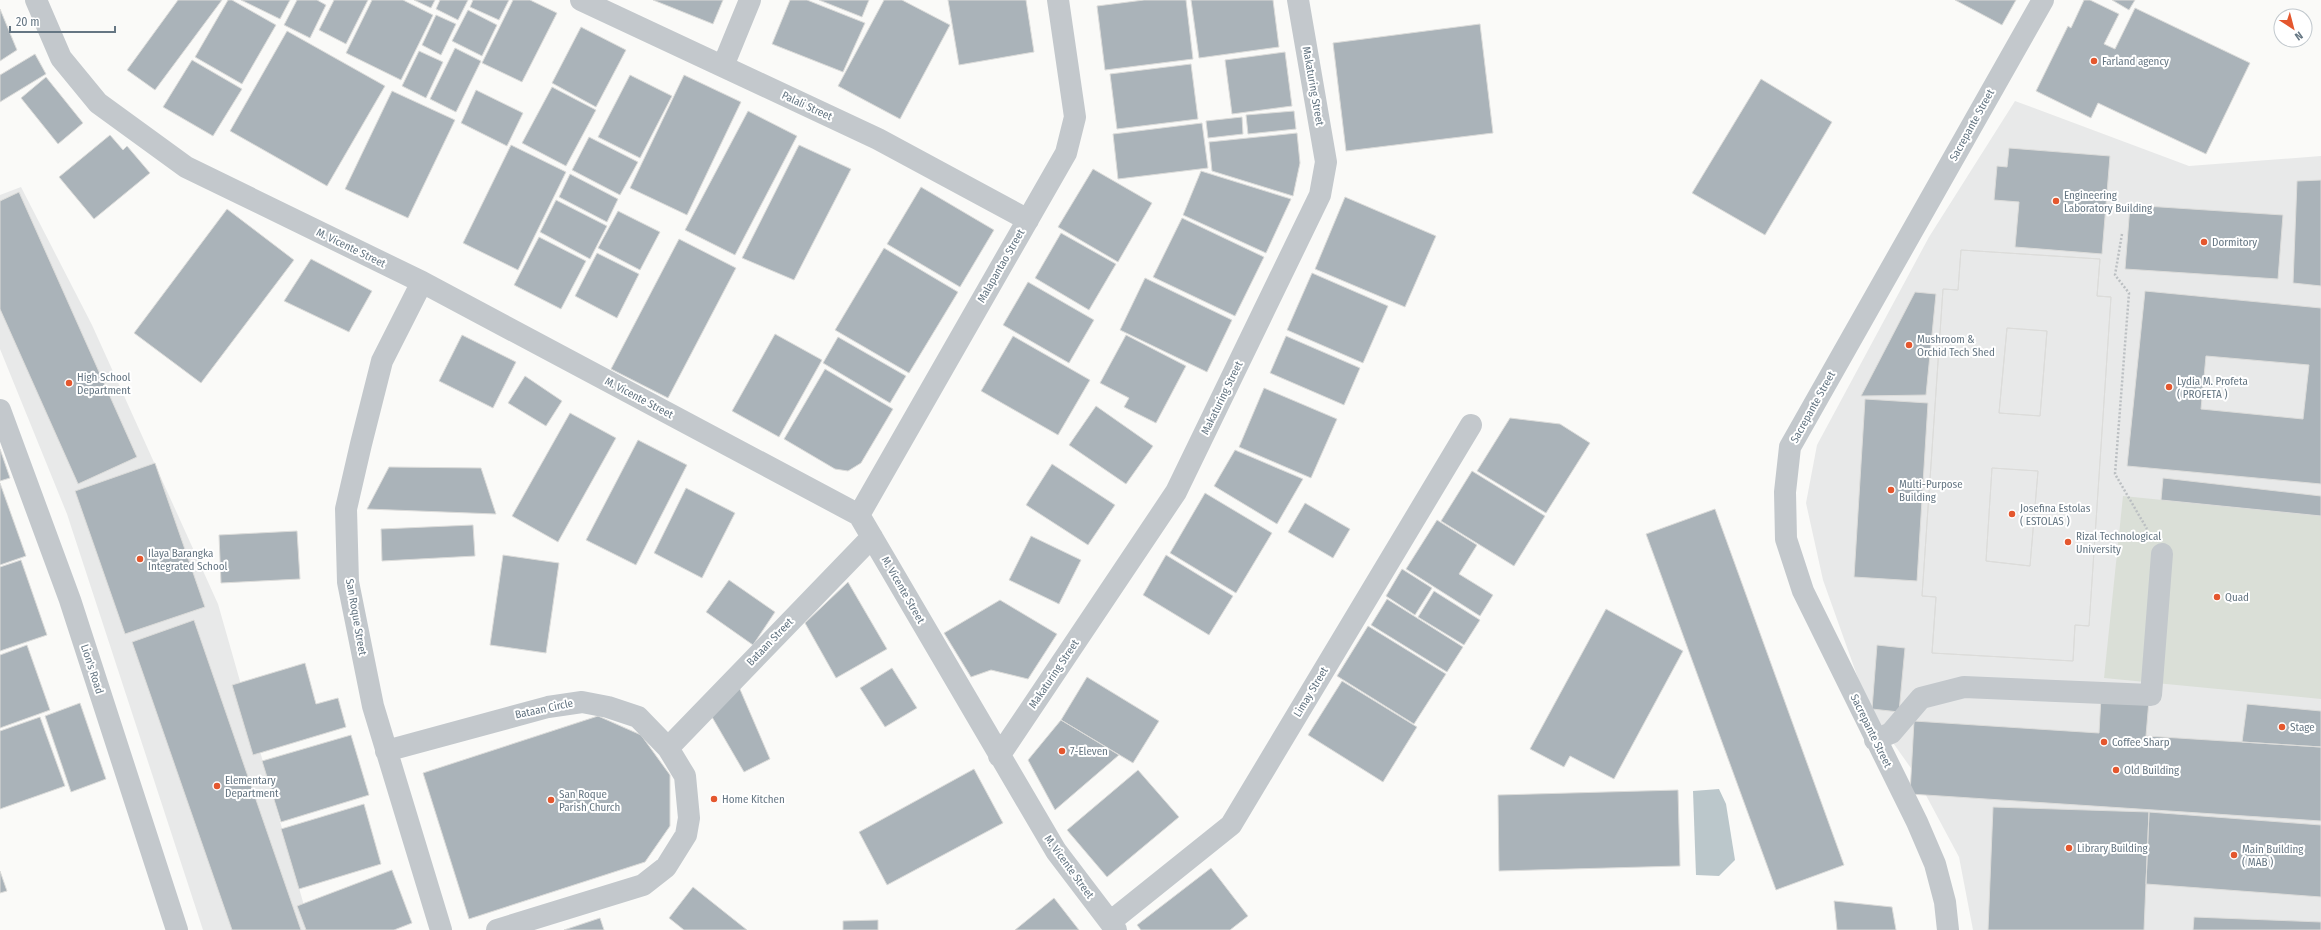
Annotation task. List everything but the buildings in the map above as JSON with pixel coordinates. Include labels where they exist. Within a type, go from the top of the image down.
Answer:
[{"type":"street","name":"M. Vicente Street","points":[[36,0],[61,58],[98,103],[186,167],[422,282],[859,515],[1056,851],[1113,926]]},
{"type":"street","name":"Palali Street","points":[[582,0],[878,139],[1028,220]]},
{"type":"street","points":[[723,66],[750,0]]},
{"type":"street","name":"Malapantao Street","points":[[859,515],[1066,153],[1075,117],[1058,0]]},
{"type":"street","name":"Makaturing Street","points":[[999,756],[1176,492],[1320,195],[1326,162],[1298,0]]},
{"type":"street","name":"Sacrepante Street","points":[[1948,930],[1945,902],[1935,864],[1917,822],[1875,740],[1803,591],[1786,539],[1785,492],[1790,447],[2042,0]]},
{"type":"street","name":"San Roque Street","points":[[422,282],[382,361],[346,509],[348,582],[373,706],[441,930]]},
{"type":"street","name":"Lion's Road","points":[[0,410],[70,600],[177,930]]},
{"type":"street","name":"Limay Street","points":[[1113,926],[1231,825],[1471,425]]},
{"type":"street","name":"Bataan Street","points":[[668,748],[872,537]]},
{"type":"street","points":[[1875,740],[1891,733],[1921,698],[1964,687],[2151,695],[2162,554]]},
{"type":"street","name":"Bataan Circle","points":[[386,751],[548,706],[582,702],[608,707],[638,717],[668,748],[685,776],[689,818],[686,835],[666,867],[643,885],[497,930]]},
{"type":"path","points":[[2122,234],[2115,275],[2129,293],[2115,474],[2135,510]]},
{"type":"shaded area","name":"Rizal Technological University","points":[[2015,101],[2189,166],[2321,156],[2321,930],[1973,930],[1959,857],[1913,771],[1869,709],[1823,580],[1806,503],[1817,445],[1929,237]]},
{"type":"shaded area","name":"Ilaya Barangka Integrated School","points":[[21,187],[92,325],[218,604],[311,930],[203,930],[67,514],[0,349],[0,195]]},
{"type":"shaded area","name":"Quad","points":[[2123,496],[2321,516],[2321,699],[2104,678]]},
{"type":"shaded area","points":[[1719,789],[1726,804],[1735,860],[1719,876],[1696,875],[1693,791]]},
{"type":"place","name":"Farland agency","points":[[2094,61]]},
{"type":"place","name":"Engineering Laboratory Building","points":[[2056,201]]},
{"type":"place","name":"Dormitory","points":[[2204,242]]},
{"type":"place","name":"Mushroom & Orchid Tech Shed","points":[[1909,345]]},
{"type":"place","name":"High School Department","points":[[69,383]]},
{"type":"place","name":"Lydia M. Profeta ( PROFETA )","points":[[2169,387]]},
{"type":"place","name":"Multi-Purpose Building","points":[[1891,490]]},
{"type":"place","name":"Josefina Estolas ( ESTOLAS )","points":[[2012,514]]},
{"type":"place","name":"Rizal Technological University","points":[[2068,542]]},
{"type":"place","name":"Ilaya Barangka Integrated School","points":[[140,559]]},
{"type":"place","name":"Quad","points":[[2217,597]]},
{"type":"place","name":"Stage","points":[[2282,727]]},
{"type":"place","name":"Coffee Sharp","points":[[2104,742]]},
{"type":"place","name":"7-Eleven","points":[[1062,751]]},
{"type":"place","name":"Old Building","points":[[2116,770]]},
{"type":"place","name":"Elementary Department","points":[[217,786]]},
{"type":"place","name":"Home Kitchen","points":[[714,799]]},
{"type":"place","name":"San Roque Parish Church","points":[[551,800]]},
{"type":"place","name":"Library Building","points":[[2069,848]]},
{"type":"place","name":"Main Building ( MAB )","points":[[2234,855]]}]
